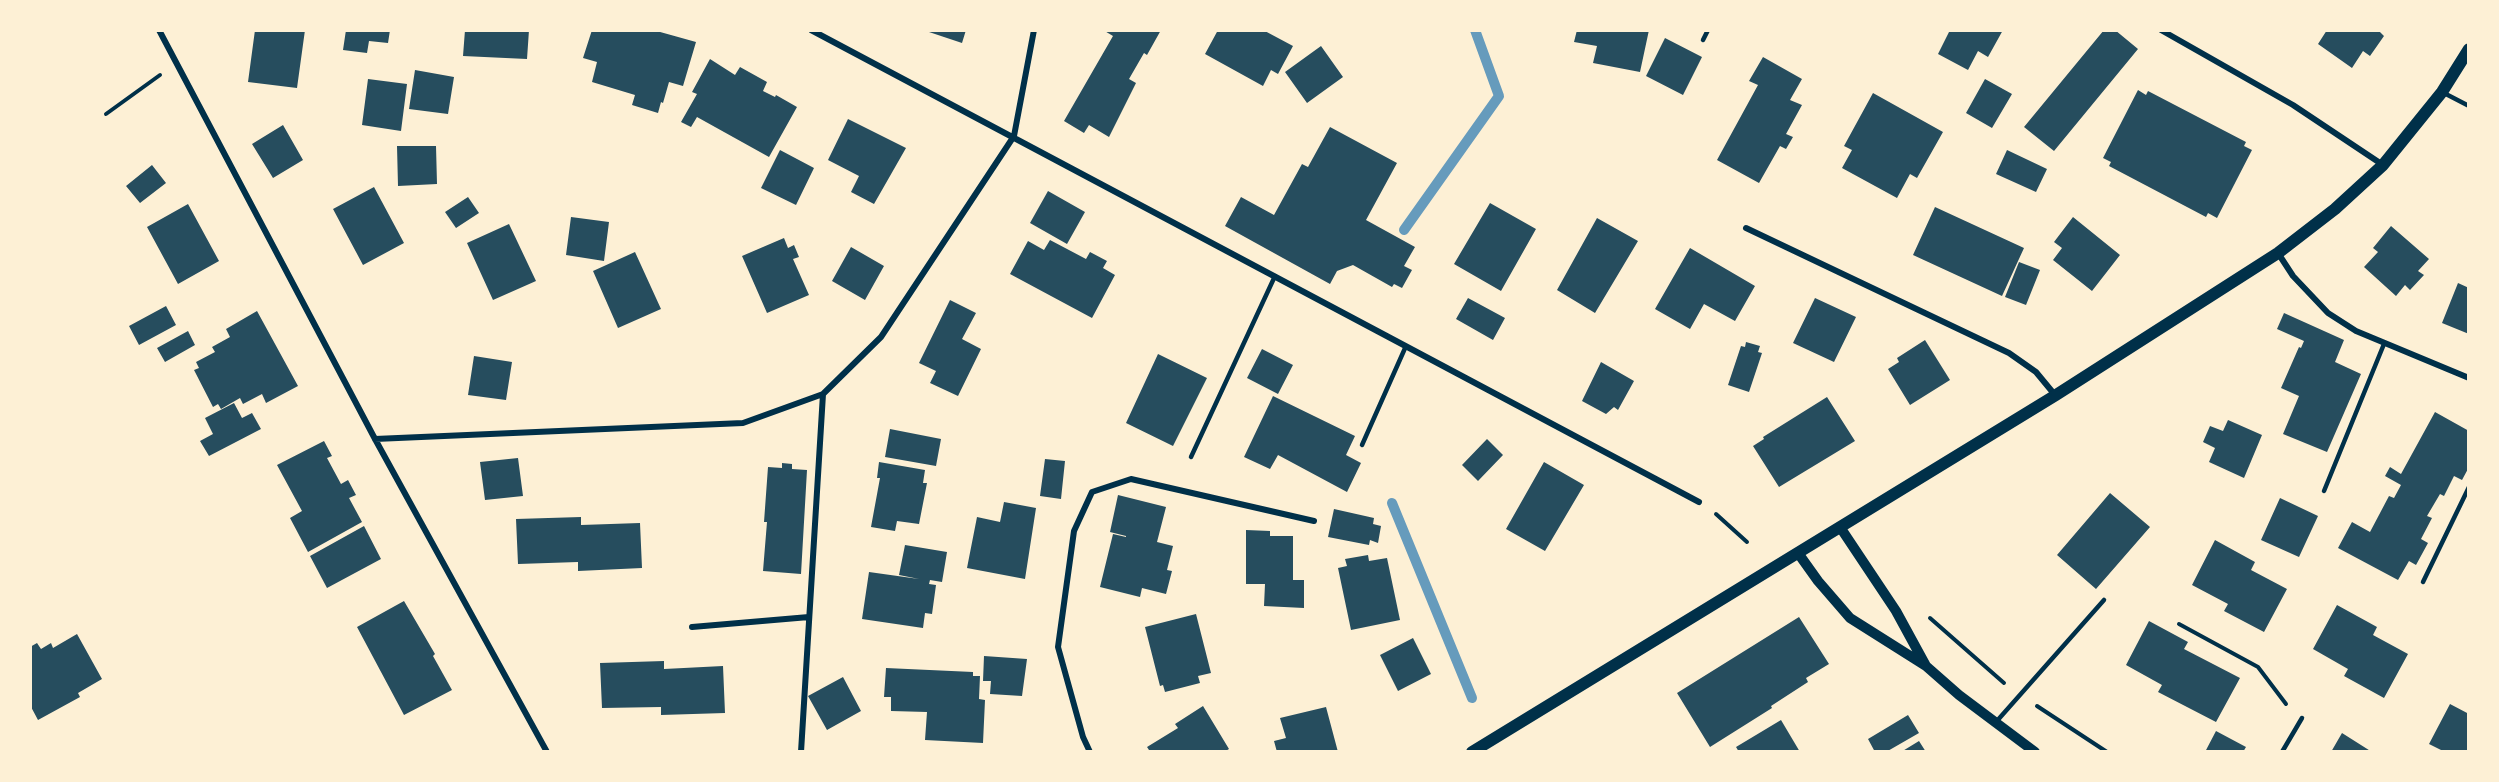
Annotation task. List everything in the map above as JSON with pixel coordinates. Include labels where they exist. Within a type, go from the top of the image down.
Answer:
[{"type":"main road","points":[[1472,752],[2056,395],[2278,254],[2335,209],[2383,165],[2442,93],[2469,49]]},
{"type":"street","points":[[159,30],[375,439],[547,752]]},
{"type":"street","points":[[811,30],[1699,502]]},
{"type":"street","points":[[375,439],[743,423],[823,394],[881,337],[1014,136],[1034,30]]},
{"type":"street","points":[[2161,30],[2293,105],[2383,165]]},
{"type":"street","points":[[1746,228],[2009,353],[2036,372],[2056,395]]},
{"type":"street","points":[[2278,254],[2293,276],[2328,313],[2356,332],[2469,378]]},
{"type":"street","points":[[801,752],[823,394]]},
{"type":"street","points":[[1090,752],[1083,736],[1058,647],[1074,531],[1092,492],[1131,479],[1314,521]]},
{"type":"street","points":[[1840,527],[1896,611],[1926,666]]},
{"type":"street","points":[[1798,553],[1818,581],[1850,618],[1926,666],[1959,695],[2036,752]]},
{"type":"street","points":[[692,627],[809,617]]},
{"type":"lane","points":[[1703,40],[1708,30]]},
{"type":"lane","points":[[2442,93],[2469,106]]},
{"type":"lane","points":[[1191,458],[1275,276]]},
{"type":"lane","points":[[2324,491],[2384,344]]},
{"type":"lane","points":[[1362,445],[1407,346]]},
{"type":"lane","points":[[2422,582],[2469,487]]},
{"type":"lane","points":[[1996,722],[2104,600]]},
{"type":"lane","points":[[2282,752],[2302,718]]},
{"type":"path","points":[[106,114],[175,64]]},
{"type":"path","points":[[1699,502],[1719,516],[1747,542]]},
{"type":"path","points":[[2179,624],[2258,667],[2280,699],[2302,718]]},
{"type":"building","points":[[255,30],[305,30],[297,88],[248,82]]},
{"type":"building","points":[[346,30],[390,30],[388,43],[369,41],[367,53],[343,50]]},
{"type":"building","points":[[465,30],[529,30],[527,59],[463,56]]},
{"type":"building","points":[[592,30],[653,30],[696,42],[683,86],[669,82],[658,113],[632,105],[635,95],[592,82],[597,62],[583,58]]},
{"type":"building","points":[[923,30],[966,30],[962,43]]},
{"type":"building","points":[[1103,30],[1161,30],[1147,55],[1144,53],[1129,79],[1136,83],[1109,137],[1089,125],[1084,133],[1064,121],[1113,36]]},
{"type":"building","points":[[1218,30],[1263,30],[1293,46],[1278,74],[1271,70],[1263,86],[1205,54]]},
{"type":"building","points":[[1577,30],[1649,30],[1640,72],[1593,63],[1597,46],[1574,42]]},
{"type":"building","points":[[1950,30],[2003,30],[1988,57],[1978,51],[1968,70],[1938,54]]},
{"type":"building","points":[[2104,30],[2115,30],[2138,49],[2054,151],[2024,127]]},
{"type":"building","points":[[2327,30],[2378,30],[2384,36],[2370,56],[2363,51],[2352,68],[2318,44]]},
{"type":"building","points":[[1665,38],[1702,57],[1683,95],[1646,76]]},
{"type":"building","points":[[1321,46],[1343,77],[1307,103],[1285,72]]},
{"type":"building","points":[[1763,57],[1802,79],[1790,100],[1802,105],[1786,134],[1793,137],[1786,149],[1780,146],[1759,183],[1717,160],[1758,85],[1749,81]]},
{"type":"building","points":[[710,59],[735,75],[740,67],[767,82],[763,91],[775,97],[776,95],[797,107],[769,157],[697,117],[691,127],[681,122],[697,94],[692,92]]},
{"type":"building","points":[[415,70],[454,77],[448,114],[409,109]]},
{"type":"building","points":[[368,79],[407,84],[401,131],[362,125]]},
{"type":"building","points":[[1985,79],[2012,94],[1992,128],[1966,113]]},
{"type":"building","points":[[2138,90],[2146,95],[2148,91],[2246,142],[2244,146],[2252,150],[2217,218],[2208,213],[2206,217],[2109,166],[2111,162],[2103,158]]},
{"type":"building","points":[[1873,93],[1943,132],[1917,178],[1910,174],[1897,198],[1842,168],[1852,150],[1844,146]]},
{"type":"building","points":[[848,119],[906,148],[874,204],[851,192],[859,176],[828,160]]},
{"type":"building","points":[[283,125],[303,160],[273,178],[252,144]]},
{"type":"building","points":[[1330,127],[1397,163],[1366,220],[1415,247],[1404,266],[1412,270],[1402,288],[1394,284],[1392,287],[1353,265],[1337,271],[1330,284],[1225,226],[1241,197],[1274,215],[1302,164],[1308,167]]},
{"type":"building","points":[[397,146],[436,146],[437,184],[398,186]]},
{"type":"building","points":[[780,150],[814,168],[796,205],[761,188]]},
{"type":"building","points":[[2007,150],[2047,169],[2036,192],[1996,174]]},
{"type":"building","points":[[152,165],[166,183],[140,203],[126,186]]},
{"type":"building","points":[[374,187],[404,243],[363,265],[333,209]]},
{"type":"building","points":[[1048,191],[1085,212],[1067,244],[1030,223]]},
{"type":"building","points":[[468,197],[479,213],[456,228],[445,212]]},
{"type":"building","points":[[1490,203],[1536,229],[1501,291],[1454,264]]},
{"type":"building","points":[[188,204],[219,261],[178,284],[147,227]]},
{"type":"building","points":[[1935,207],[2024,248],[2002,296],[1913,255]]},
{"type":"building","points":[[571,217],[609,222],[604,261],[566,255]]},
{"type":"building","points":[[2073,217],[2120,255],[2092,291],[2053,260],[2062,248],[2054,242]]},
{"type":"building","points":[[1597,218],[1638,241],[1595,313],[1557,290]]},
{"type":"building","points":[[509,224],[536,281],[493,300],[467,243]]},
{"type":"building","points":[[2391,226],[2429,259],[2418,271],[2424,275],[2410,290],[2405,285],[2396,296],[2364,267],[2378,252],[2373,248]]},
{"type":"building","points":[[784,238],[788,248],[794,245],[799,257],[793,259],[809,295],[767,313],[742,256]]},
{"type":"building","points":[[1050,240],[1086,259],[1090,252],[1107,261],[1103,268],[1115,275],[1092,318],[1010,274],[1028,241],[1044,250]]},
{"type":"building","points":[[851,247],[884,266],[865,300],[832,281]]},
{"type":"building","points":[[1690,248],[1755,286],[1735,321],[1704,304],[1690,329],[1655,309]]},
{"type":"building","points":[[635,252],[661,309],[618,328],[593,271]]},
{"type":"building","points":[[2019,262],[2040,270],[2026,305],[2005,297]]},
{"type":"building","points":[[2458,283],[2469,288],[2469,334],[2442,323]]},
{"type":"building","points":[[1468,298],[1505,318],[1493,340],[1456,319]]},
{"type":"building","points":[[1815,298],[1856,317],[1834,362],[1793,343]]},
{"type":"building","points":[[950,300],[976,313],[962,339],[981,349],[958,396],[930,383],[936,371],[919,363]]},
{"type":"building","points":[[166,306],[176,325],[139,345],[129,326]]},
{"type":"building","points":[[257,311],[298,386],[266,403],[262,394],[243,404],[240,398],[221,409],[218,404],[213,407],[194,370],[199,368],[196,362],[215,352],[212,347],[230,337],[226,329]]},
{"type":"building","points":[[2284,313],[2344,340],[2335,362],[2361,374],[2327,452],[2283,434],[2299,396],[2281,388],[2299,347],[2301,348],[2304,341],[2277,329]]},
{"type":"building","points":[[188,331],[195,345],[165,362],[157,348]]},
{"type":"building","points":[[1925,340],[1950,380],[1910,405],[1888,369],[1899,362],[1897,358]]},
{"type":"building","points":[[1746,342],[1760,346],[1758,352],[1762,353],[1749,392],[1728,385],[1741,346],[1745,347]]},
{"type":"building","points":[[1262,349],[1293,365],[1278,394],[1247,378]]},
{"type":"building","points":[[1158,354],[1207,378],[1173,446],[1126,423]]},
{"type":"building","points":[[474,356],[512,362],[506,400],[468,395]]},
{"type":"building","points":[[1601,362],[1634,381],[1618,410],[1614,407],[1606,414],[1582,401]]},
{"type":"building","points":[[1273,396],[1355,436],[1346,455],[1361,463],[1347,492],[1278,455],[1270,469],[1244,457]]},
{"type":"building","points":[[1827,397],[1855,441],[1779,487],[1753,446],[1764,439],[1763,437]]},
{"type":"building","points":[[234,403],[242,418],[252,413],[261,429],[209,456],[200,441],[213,434],[205,418]]},
{"type":"building","points":[[2435,412],[2469,431],[2467,454],[2469,455],[2469,467],[2462,480],[2454,476],[2444,496],[2440,494],[2427,516],[2432,518],[2421,539],[2428,543],[2416,565],[2409,561],[2398,580],[2338,548],[2352,522],[2370,532],[2389,496],[2394,498],[2401,485],[2385,476],[2390,467],[2401,474]]},
{"type":"building","points":[[2228,420],[2262,435],[2244,478],[2209,462],[2215,448],[2203,442],[2210,426],[2223,431]]},
{"type":"building","points":[[890,429],[941,439],[936,466],[885,457]]},
{"type":"building","points":[[1487,439],[1503,455],[1478,481],[1462,465]]},
{"type":"building","points":[[324,441],[332,456],[327,458],[341,484],[348,480],[356,495],[349,498],[362,522],[308,552],[290,518],[302,511],[277,465]]},
{"type":"building","points":[[518,458],[523,496],[485,500],[480,462]]},
{"type":"building","points":[[1045,459],[1065,461],[1061,499],[1040,496]]},
{"type":"building","points":[[879,462],[925,470],[923,483],[927,483],[919,524],[897,521],[895,531],[871,527],[880,478],[877,478]]},
{"type":"building","points":[[1544,462],[1584,485],[1545,551],[1506,529]]},
{"type":"building","points":[[782,463],[792,464],[792,469],[807,470],[801,574],[763,571],[768,467],[782,468]]},
{"type":"building","points":[[2110,493],[2150,527],[2096,589],[2057,555]]},
{"type":"building","points":[[1118,495],[1166,507],[1157,542],[1173,546],[1167,570],[1172,571],[1166,594],[1142,588],[1140,597],[1100,587],[1113,534],[1126,537],[1110,532]]},
{"type":"building","points":[[2280,498],[2318,516],[2299,557],[2261,540]]},
{"type":"building","points":[[1004,502],[1036,508],[1025,579],[967,568],[977,517],[1000,522]]},
{"type":"building","points":[[1334,509],[1374,518],[1373,524],[1381,526],[1378,543],[1370,540],[1369,545],[1328,537]]},
{"type":"building","points":[[581,517],[581,525],[640,523],[642,568],[578,571],[578,562],[518,564],[516,519]]},
{"type":"building","points":[[364,526],[381,559],[327,588],[310,556]]},
{"type":"building","points":[[1246,530],[1270,531],[1270,536],[1293,536],[1293,580],[1304,580],[1304,608],[1264,606],[1265,584],[1246,584]]},
{"type":"building","points":[[2215,540],[2255,562],[2251,570],[2287,589],[2264,632],[2224,611],[2228,604],[2192,585]]},
{"type":"building","points":[[905,545],[947,552],[942,582],[930,580],[929,584],[936,585],[932,614],[925,613],[923,628],[862,619],[869,572],[919,579],[899,575]]},
{"type":"building","points":[[1368,555],[1369,561],[1387,558],[1400,620],[1351,630],[1338,568],[1347,566],[1345,559]]},
{"type":"building","points":[[404,601],[435,654],[433,656],[452,690],[404,715],[357,627]]},
{"type":"building","points":[[2337,605],[2377,627],[2373,635],[2408,654],[2384,698],[2344,676],[2348,669],[2313,649]]},
{"type":"building","points":[[1196,614],[1211,673],[1198,676],[1200,683],[1165,692],[1163,685],[1160,686],[1145,627]]},
{"type":"building","points":[[1799,617],[1829,664],[1806,678],[1808,682],[1771,706],[1772,708],[1710,747],[1677,693]]},
{"type":"building","points":[[2149,621],[2188,642],[2184,649],[2240,678],[2216,722],[2158,692],[2162,685],[2126,665]]},
{"type":"building","points":[[77,634],[102,679],[78,693],[80,697],[38,720],[30,705],[30,647],[37,643],[41,649],[51,643],[53,648]]},
{"type":"building","points":[[1413,638],[1431,674],[1398,691],[1380,655]]},
{"type":"building","points":[[984,656],[1027,659],[1022,696],[990,694],[991,681],[983,681]]},
{"type":"building","points":[[664,661],[664,669],[723,666],[725,713],[661,715],[661,707],[602,708],[600,663]]},
{"type":"building","points":[[886,668],[973,672],[973,676],[980,676],[979,699],[985,700],[983,743],[925,740],[927,712],[891,711],[891,697],[884,697]]},
{"type":"building","points":[[843,677],[861,711],[827,730],[808,696]]},
{"type":"building","points":[[2450,704],[2469,714],[2469,752],[2445,752],[2429,744]]},
{"type":"building","points":[[1203,706],[1229,749],[1224,752],[1146,752],[1149,750],[1147,747],[1178,728],[1175,724]]},
{"type":"building","points":[[1326,707],[1338,752],[1277,752],[1274,741],[1286,738],[1280,718]]},
{"type":"building","points":[[1908,715],[1919,733],[1886,752],[1875,752],[1868,739]]},
{"type":"building","points":[[1781,720],[1800,752],[1739,752],[1736,747]]},
{"type":"building","points":[[2216,731],[2246,747],[2243,752],[2205,752]]},
{"type":"building","points":[[2342,733],[2372,752],[2331,752]]},
{"type":"building","points":[[1919,741],[1926,752],[1901,752]]},
{"type":"waterway","points":[[1404,230],[1499,96],[1475,30]]},
{"type":"waterway","points":[[1392,503],[1472,698]]}]
